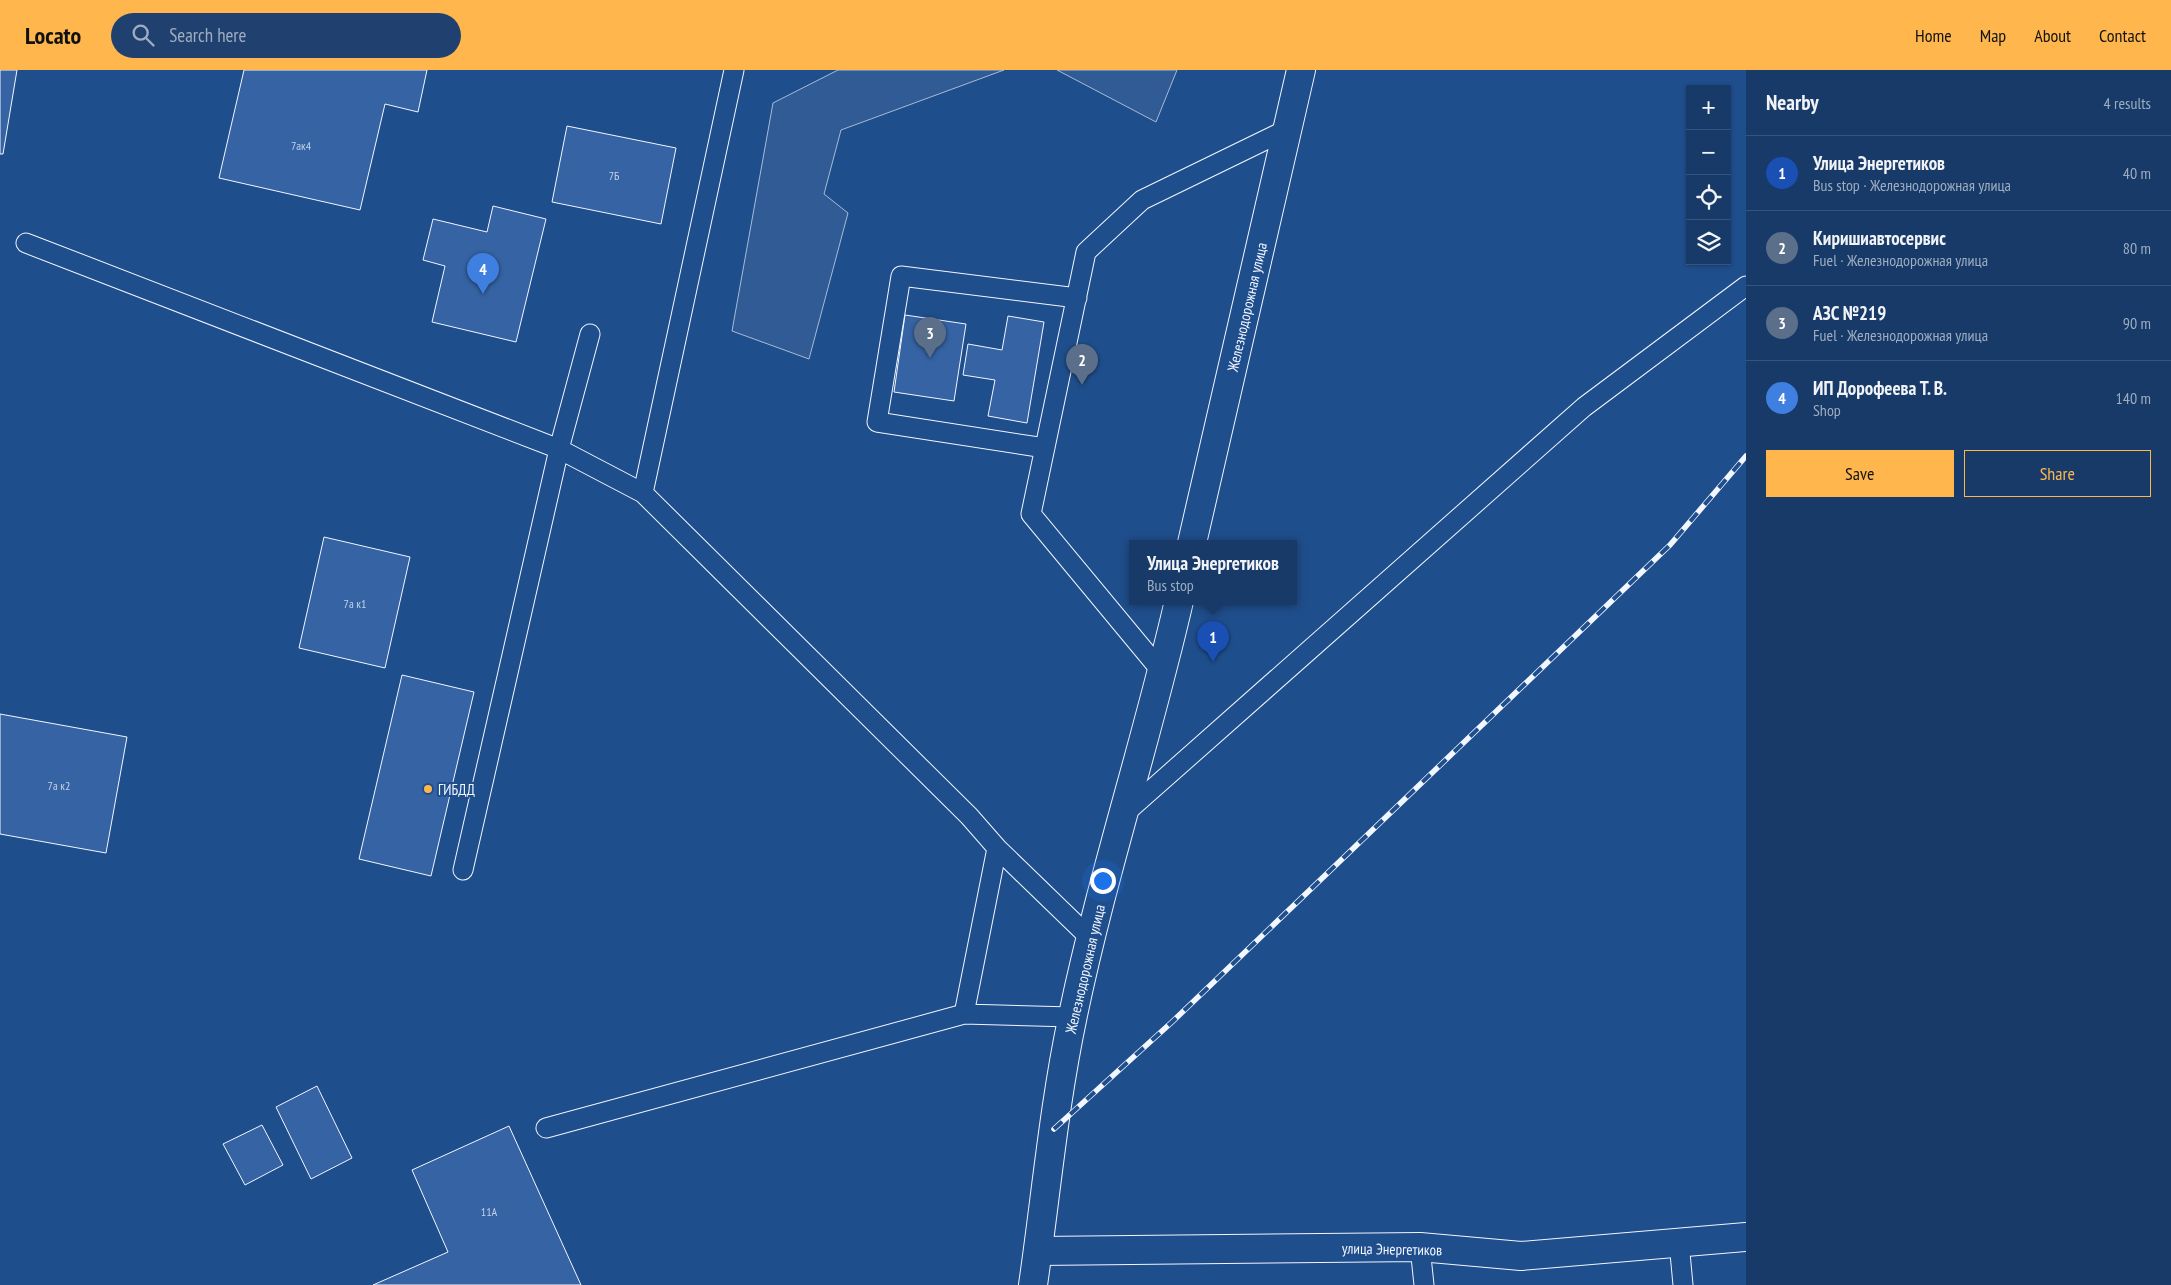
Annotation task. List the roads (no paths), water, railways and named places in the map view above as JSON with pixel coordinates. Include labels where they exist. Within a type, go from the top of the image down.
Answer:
[{"type":"street","name":"Железнодорожная улица","points":[[1193,540],[1301,70]]},
{"type":"street","name":"Железнодорожная улица","points":[[1033,1285],[1054,1129],[1072,1017],[1090,938],[1162,672],[1178,605]]},
{"type":"street","name":"улица Энергетиков","points":[[1038,1251],[1420,1248],[1521,1256],[1746,1237]]},
{"type":"lane","points":[[643,493],[734,70]]},
{"type":"lane","points":[[1162,672],[1031,514],[1086,252],[1142,200],[1288,129]]},
{"type":"lane","points":[[26,243],[559,449],[643,493],[969,816],[997,848],[1090,938]]},
{"type":"lane","points":[[1045,448],[878,422],[901,276],[1077,298]]},
{"type":"lane","points":[[1123,815],[1584,407],[1746,286]]},
{"type":"lane","points":[[463,870],[559,449],[590,334]]},
{"type":"lane","points":[[964,1014],[997,848]]},
{"type":"lane","points":[[546,1128],[964,1014],[1072,1017]]},
{"type":"lane","points":[[1679,1242],[1683,1285]]},
{"type":"lane","points":[[1420,1248],[1424,1285]]},
{"type":"railway","points":[[1054,1129],[1172,1022],[1670,545],[1746,456]]},
{"type":"place","name":"ИП Дорофеева Т. В.","points":[[483,294]]},
{"type":"place","name":"АЗС №219","points":[[930,358]]},
{"type":"place","name":"Киришиавтосервис","points":[[1082,385]]},
{"type":"place","name":"Улица Энергетиков","points":[[1213,662]]},
{"type":"place","name":"ГИБДД","points":[[428,789]]}]
